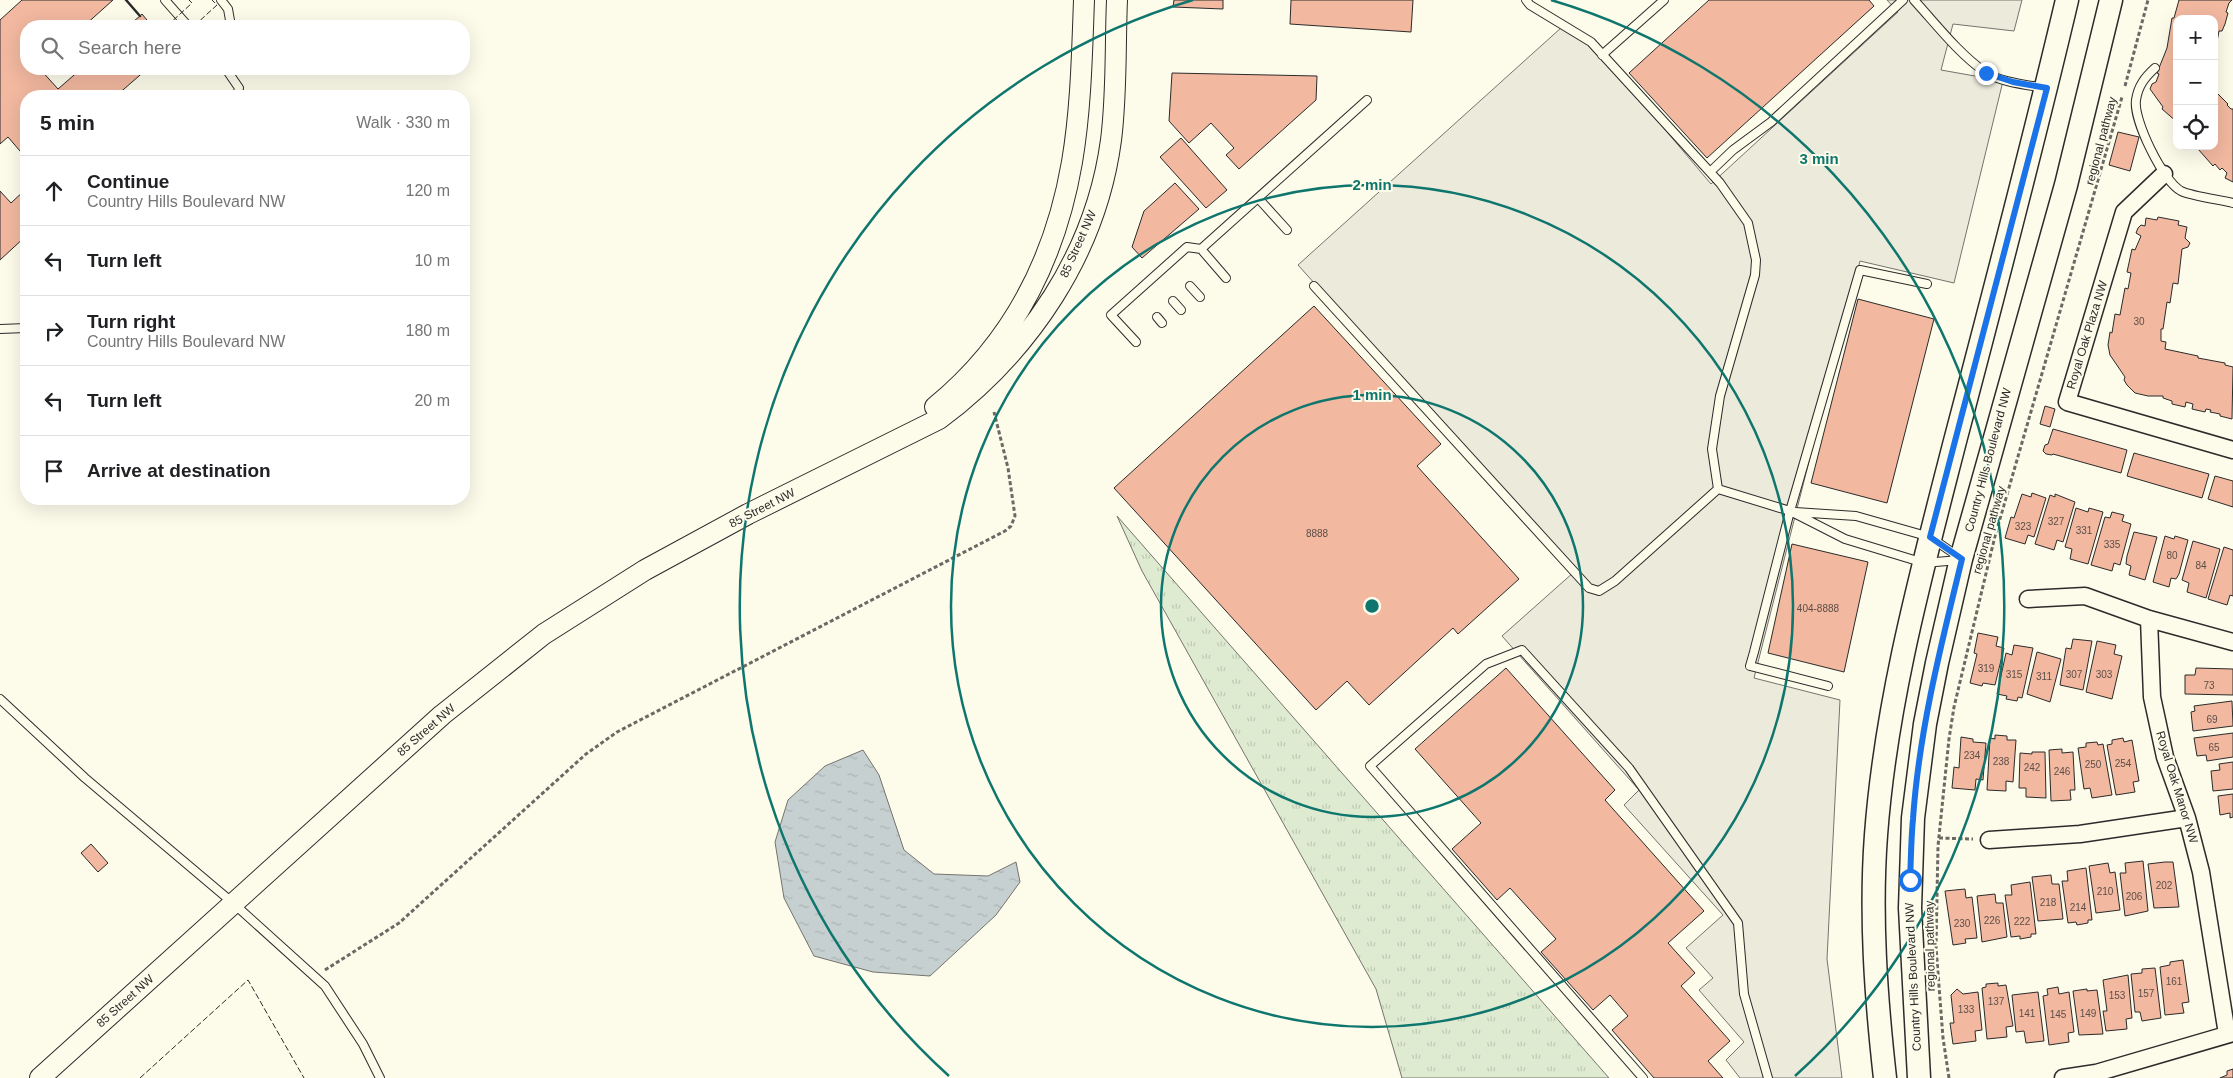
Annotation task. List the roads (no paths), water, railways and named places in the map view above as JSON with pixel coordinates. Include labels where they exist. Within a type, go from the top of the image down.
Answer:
[{"type":"main road","points":[[1884,1078],[1875,956],[1876,836],[1881,782],[1897,680],[1930,537],[2047,88],[2068,0]]},
{"type":"main road","name":"Country Hills Boulevard NW","points":[[1919,1078],[1910,908],[1913,818],[1932,689],[1962,559],[2066,184],[2111,0]]},
{"type":"street","name":"85 Street NW","points":[[865,456],[919,420],[972,374],[996,346],[1030,293],[1045,258],[1062,206],[1072,162],[1078,112],[1084,0]]},
{"type":"street","name":"85 Street NW","points":[[40,1078],[442,715],[544,634],[645,570],[748,514],[921,429],[967,398],[1020,344],[1041,317],[1059,288],[1089,223],[1102,184],[1111,139],[1117,0]]},
{"type":"street","name":"Royal Oak Plaza NW","points":[[2164,174],[2124,212],[2067,402],[2233,450]]},
{"type":"street","points":[[2028,599],[2085,596],[2149,619],[2233,642]]},
{"type":"street","name":"Royal Oak Manor NW","points":[[2149,619],[2152,697],[2166,757],[2187,818],[2201,872],[2230,1034]]},
{"type":"street","points":[[1989,840],[2080,834],[2187,818]]},
{"type":"street","points":[[2063,1078],[2096,1073],[2230,1034]]},
{"type":"lane","points":[[165,0],[183,20]]},
{"type":"lane","points":[[221,0],[228,10],[230,20]]},
{"type":"lane","points":[[1526,0],[1530,5],[1591,42],[1710,172],[1748,223],[1756,260],[1755,275],[1720,396],[1712,449],[1718,489]]},
{"type":"lane","points":[[1602,55],[1664,0]]},
{"type":"lane","points":[[1710,172],[1734,150],[1770,122],[1903,0]]},
{"type":"lane","points":[[1914,0],[1959,48],[1986,73],[2013,82],[2047,88]]},
{"type":"lane","points":[[2155,68],[2144,79],[2136,102],[2139,122],[2164,174],[2181,191],[2233,202]]},
{"type":"lane","points":[[232,75],[238,90]]},
{"type":"lane","points":[[1201,249],[1367,100]]},
{"type":"lane","points":[[1258,198],[1287,230]]},
{"type":"lane","points":[[1136,342],[1111,315],[1155,281],[1187,247],[1201,249],[1226,278]]},
{"type":"lane","points":[[1828,686],[1750,666],[1790,512],[1860,270],[1927,284]]},
{"type":"lane","points":[[1190,286],[1200,297]]},
{"type":"lane","points":[[1314,286],[1589,588],[1599,591],[1615,581],[1718,489]]},
{"type":"lane","points":[[1173,302],[1181,310]]},
{"type":"lane","points":[[1157,317],[1162,324]]},
{"type":"lane","points":[[0,329],[20,328]]},
{"type":"lane","points":[[1718,489],[1790,512],[1844,539],[1924,563],[1962,559]]},
{"type":"lane","points":[[1790,512],[1856,516],[1930,537],[1962,559]]},
{"type":"lane","points":[[1643,1078],[1370,766],[1486,664],[1522,650],[1629,768],[1738,923],[1744,994],[1768,1078]]},
{"type":"lane","points":[[0,700],[84,778],[233,903],[325,986],[363,1044],[380,1078]]},
{"type":"water","points":[[863,750],[879,775],[904,850],[934,874],[988,876],[1016,862],[1020,882],[996,915],[930,976],[873,972],[814,956],[784,898],[775,842],[788,800],[825,766]]}]
